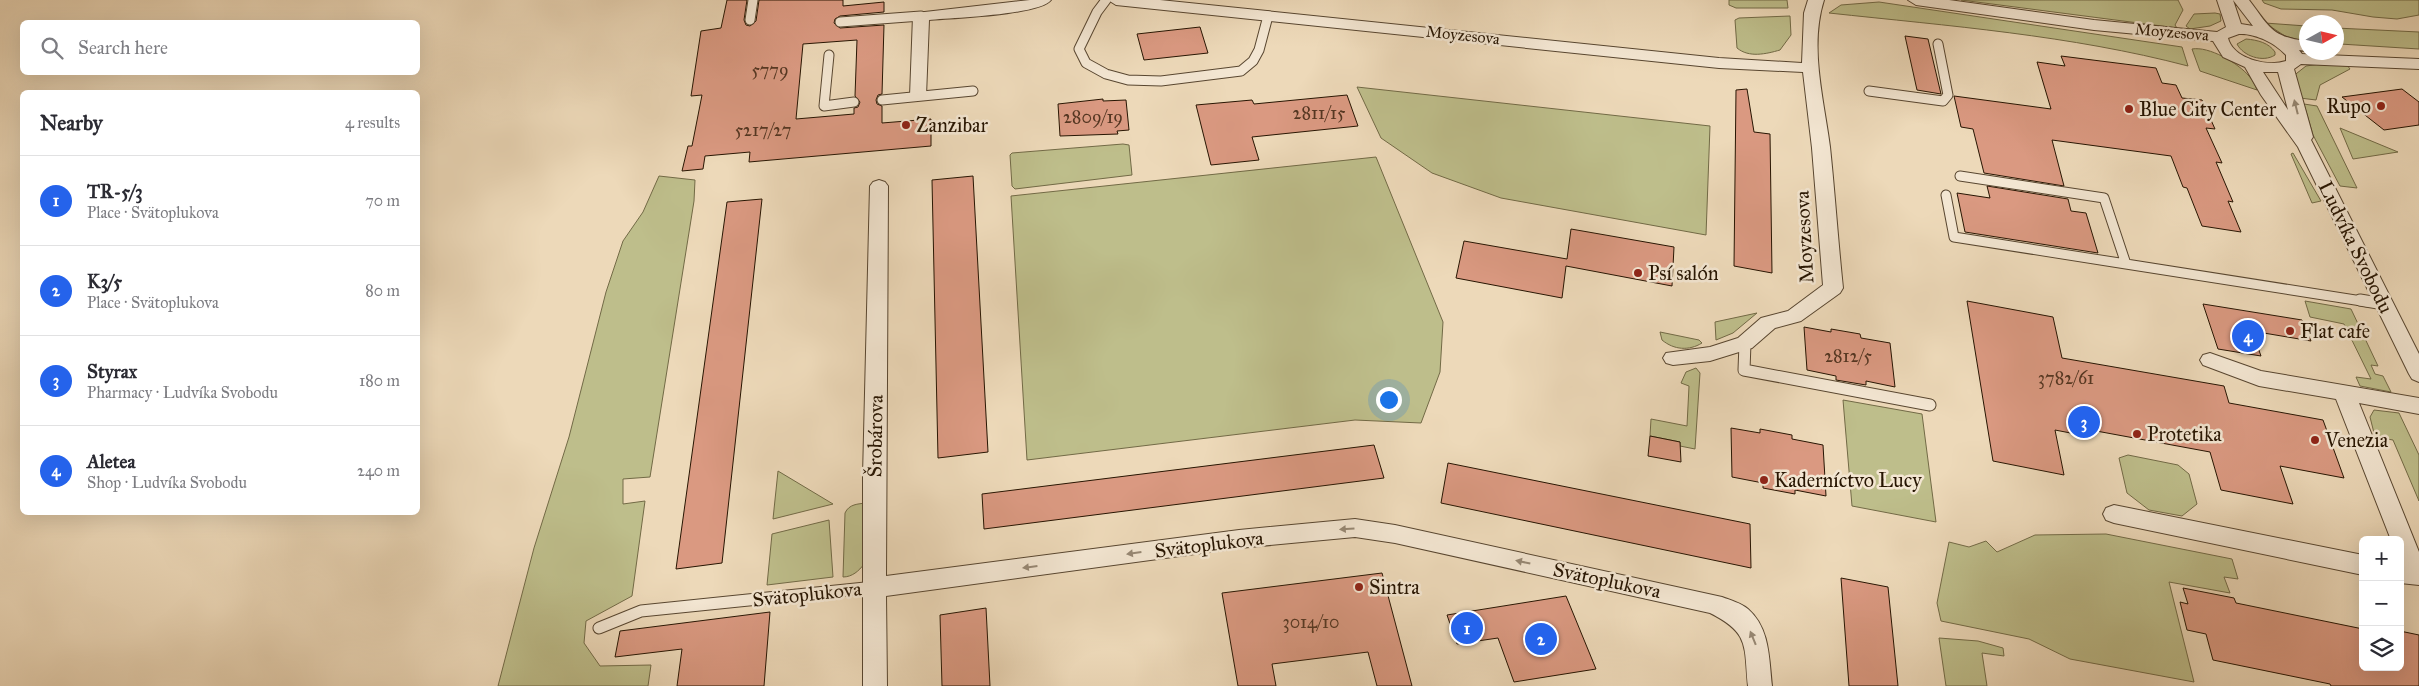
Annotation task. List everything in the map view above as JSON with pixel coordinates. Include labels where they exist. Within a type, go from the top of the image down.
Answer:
[{"type":"street","points":[[918,96],[920,16],[1029,6],[1043,0]]},
{"type":"street","name":"Moyzesova","points":[[1116,0],[1719,62],[1810,68]]},
{"type":"street","name":"Moyzesova","points":[[1673,358],[1710,354],[1744,343],[1768,323],[1794,316],[1833,288],[1821,148],[1810,68],[1812,13],[1816,0]]},
{"type":"street","name":"Moyzesova","points":[[1916,0],[2094,25],[2228,52],[2251,64],[2269,68],[2290,63],[2419,64]]},
{"type":"street","points":[[2225,0],[2228,33]]},
{"type":"street","points":[[2242,0],[2268,35]]},
{"type":"street","name":"Moyzesova","points":[[2094,25],[2268,35],[2291,49],[2290,63]]},
{"type":"street","name":"Moyzesova","points":[[2228,33],[2223,47],[2228,52]]},
{"type":"street","name":"Moyzesova","points":[[2285,44],[2299,45]]},
{"type":"street","points":[[2344,49],[2419,53]]},
{"type":"street","name":"Ludvíka Svobodu","points":[[2290,63],[2306,146]]},
{"type":"street","name":"Ludvíka Svobodu","points":[[2251,64],[2269,96],[2306,146],[2419,374]]},
{"type":"street","name":"Šrobárova","points":[[875,686],[874,476],[879,186]]},
{"type":"street","points":[[2210,360],[2259,378],[2419,406]]},
{"type":"street","points":[[2344,393],[2412,575]]},
{"type":"street","points":[[2114,514],[2359,564]]},
{"type":"street","name":"Svätoplukova","points":[[876,587],[1239,539],[1355,528],[1396,534],[1714,604],[1739,616],[1755,638],[1760,686]]},
{"type":"lane","points":[[750,20],[753,0]]},
{"type":"lane","points":[[1106,0],[1097,12],[1079,49],[1086,63],[1106,74],[1128,80],[1161,81],[1241,71],[1253,61],[1259,50],[1268,16]]},
{"type":"lane","points":[[840,22],[920,16]]},
{"type":"lane","points":[[1870,91],[1943,101],[1948,95],[1938,44]]},
{"type":"lane","points":[[829,55],[824,106],[854,102]]},
{"type":"lane","points":[[882,100],[973,91]]},
{"type":"lane","points":[[1960,176],[2104,198],[2126,264]]},
{"type":"lane","points":[[1946,195],[1954,237],[2384,304]]},
{"type":"lane","points":[[1744,343],[1744,370],[1930,405]]},
{"type":"lane","name":"Svätoplukova","points":[[599,628],[641,611],[876,587]]},
{"type":"green space","points":[[1729,0],[1787,0],[1788,8],[1736,8],[1729,5]]},
{"type":"green space","points":[[1961,0],[2178,0],[2183,10],[2175,25],[2177,28]]},
{"type":"green space","points":[[2262,0],[2419,0],[2419,15],[2397,19],[2332,10],[2281,9],[2264,3]]},
{"type":"green space","points":[[1879,2],[2182,47],[2188,66],[2144,55],[2054,39],[1964,27],[1829,13],[1841,5]]},
{"type":"green space","points":[[2194,14],[2220,14],[2221,21],[2210,26],[2190,29],[2186,26]]},
{"type":"green space","points":[[1790,16],[1791,35],[1780,50],[1763,54],[1752,54],[1737,48],[1735,20],[1739,18]]},
{"type":"green space","points":[[2265,23],[2299,25],[2299,40],[2285,36]]},
{"type":"green space","points":[[2344,28],[2419,32],[2419,49],[2344,44]]},
{"type":"green space","points":[[2246,39],[2266,44],[2273,49],[2275,55],[2259,58],[2248,55],[2237,44]]},
{"type":"green space","points":[[2192,49],[2207,50],[2231,61],[2244,71],[2257,90],[2200,71]]},
{"type":"green space","points":[[2320,64],[2347,65],[2350,69],[2320,85],[2316,100],[2300,98],[2292,77],[2306,66]]},
{"type":"green space","points":[[1357,87],[1710,126],[1706,235],[1501,198],[1432,173],[1381,138]]},
{"type":"green space","points":[[2304,104],[2317,106],[2357,188],[2340,186],[2313,135]]},
{"type":"green space","points":[[2340,128],[2398,152],[2353,159]]},
{"type":"green space","points":[[1129,145],[1132,175],[1015,189],[1012,186],[1010,155],[1012,153]]},
{"type":"green space","points":[[2293,153],[2321,201],[2312,203],[2291,154]]},
{"type":"green space","points":[[1376,157],[1443,322],[1440,372],[1421,423],[1355,420],[1027,460],[1011,196]]},
{"type":"green space","points":[[659,176],[695,180],[694,201],[650,477],[623,479],[623,504],[645,501],[632,596],[586,621],[584,643],[600,666],[651,665],[648,686],[498,686],[534,548],[569,437],[606,292],[623,241],[643,212]]},
{"type":"green space","points":[[2305,301],[2351,309],[2378,366],[2371,365],[2375,374],[2383,376],[2391,392],[2360,386],[2356,377],[2371,379],[2344,324],[2310,317]]},
{"type":"green space","points":[[1757,313],[1733,333],[1716,340],[1715,322]]},
{"type":"green space","points":[[1660,332],[1699,340],[1702,343],[1687,348],[1671,346],[1662,340]]},
{"type":"green space","points":[[1696,368],[1700,373],[1695,449],[1680,446],[1680,442],[1650,436],[1651,419],[1687,426],[1689,386],[1681,383],[1686,372]]},
{"type":"green space","points":[[1843,400],[1922,414],[1936,522],[1852,506]]},
{"type":"green space","points":[[2374,410],[2399,413],[2419,455],[2419,501],[2393,440],[2375,437],[2370,417]]},
{"type":"green space","points":[[2128,455],[2178,465],[2189,474],[2197,504],[2182,516],[2149,510],[2127,493],[2119,458]]},
{"type":"green space","points":[[778,471],[833,504],[773,519]]},
{"type":"green space","points":[[866,503],[864,564],[855,573],[843,577],[845,513],[851,506]]},
{"type":"green space","points":[[829,520],[833,577],[767,585],[772,534]]},
{"type":"green space","points":[[2106,534],[2232,559],[2238,579],[2224,577],[2230,593],[2169,582],[2194,682],[2070,659],[2029,639],[1941,621],[1937,603],[1949,542],[1969,547],[1986,541],[1997,552],[2035,535]]},
{"type":"green space","points":[[1939,638],[1978,641],[2003,648],[2004,656],[1982,653],[1987,686],[1946,686]]},
{"type":"building","points":[[727,0],[747,0],[744,20],[746,25],[750,26],[756,21],[759,0],[843,0],[843,6],[884,2],[884,12],[840,16],[835,19],[834,23],[840,28],[884,25],[882,94],[878,95],[876,100],[877,104],[882,106],[882,123],[931,119],[931,146],[749,162],[750,152],[705,156],[703,169],[682,171],[688,146],[692,146],[702,95],[691,96],[701,31],[721,28]],"holes":[[[857,40],[855,96],[860,102],[858,107],[854,108],[854,114],[796,119],[803,44]]]},
{"type":"building","points":[[1200,27],[1208,53],[1144,60],[1137,34]]},
{"type":"building","points":[[1905,36],[1928,39],[1941,94],[1917,90]]},
{"type":"building","name":"Blue City Center","points":[[2061,56],[2156,68],[2162,83],[2176,85],[2182,98],[2202,100],[2215,129],[2206,128],[2222,163],[2216,162],[2233,202],[2228,201],[2241,232],[2202,226],[2187,188],[2183,187],[2171,156],[2052,140],[2064,186],[1984,173],[1973,129],[1961,127],[1954,96],[2051,109],[2037,62],[2065,66]]},
{"type":"building","points":[[1747,89],[1754,132],[1770,134],[1772,273],[1734,266],[1736,90]]},
{"type":"building","points":[[2402,89],[2419,102],[2419,125],[2384,130],[2342,97]]},
{"type":"building","points":[[1347,95],[1358,126],[1252,137],[1259,160],[1211,165],[1196,105],[1252,100],[1254,104]]},
{"type":"building","points":[[1103,99],[1103,101],[1126,100],[1129,130],[1117,131],[1118,134],[1060,136],[1058,104]]},
{"type":"building","points":[[973,176],[988,452],[938,458],[932,180]]},
{"type":"building","points":[[1987,186],[2068,199],[2071,211],[2086,213],[2098,253],[1965,232],[1957,193],[1990,198]]},
{"type":"building","points":[[762,199],[722,563],[676,569],[727,202]]},
{"type":"building","points":[[1571,229],[1674,247],[1672,286],[1566,266],[1562,298],[1456,278],[1464,241],[1567,259]]},
{"type":"building","points":[[1967,301],[2053,317],[2062,358],[2224,386],[2229,403],[2323,420],[2344,478],[2280,466],[2293,504],[2221,490],[2210,452],[2080,428],[2081,435],[2055,430],[2064,475],[1993,461]]},
{"type":"building","points":[[2203,304],[2302,320],[2311,341],[2252,331],[2261,356],[2218,349]]},
{"type":"building","points":[[1804,327],[1831,332],[1831,329],[1860,334],[1861,338],[1890,343],[1895,387],[1866,381],[1866,385],[1836,380],[1836,376],[1807,370]]},
{"type":"building","points":[[1731,428],[1760,433],[1760,429],[1792,435],[1792,439],[1823,445],[1826,496],[1795,490],[1795,494],[1763,488],[1763,483],[1732,477]]},
{"type":"building","points":[[1650,436],[1680,442],[1681,462],[1648,456]]},
{"type":"building","points":[[1374,445],[1384,478],[984,529],[982,494]]},
{"type":"building","points":[[1448,463],[1750,524],[1751,568],[1441,503]]},
{"type":"building","points":[[1382,573],[1412,686],[1377,686],[1368,652],[1272,664],[1276,686],[1238,686],[1222,593]]},
{"type":"building","points":[[1841,578],[1888,587],[1898,686],[1849,686]]},
{"type":"building","points":[[2183,588],[2234,598],[2236,603],[2359,628],[2359,671],[2404,671],[2404,632],[2419,635],[2419,686],[2331,686],[2330,684],[2213,660],[2206,634],[2187,630],[2180,602],[2188,604]]},
{"type":"building","points":[[1566,596],[1596,669],[1514,682],[1498,638],[1457,644],[1447,615]]},
{"type":"building","points":[[986,608],[990,686],[942,686],[940,615]]},
{"type":"building","points":[[770,612],[764,686],[677,686],[682,649],[615,657],[620,631]]},
{"type":"place","name":"Rupo","points":[[2381,106]]},
{"type":"place","name":"Blue City Center","points":[[2129,109]]},
{"type":"place","name":"Zanzibar","points":[[906,125]]},
{"type":"place","name":"Psí salón","points":[[1638,273]]},
{"type":"place","name":"Flat cafe","points":[[2290,331]]},
{"type":"place","name":"Aletea","points":[[2248,336]]},
{"type":"place","name":"Styrax","points":[[2084,422]]},
{"type":"place","name":"Protetika","points":[[2137,434]]},
{"type":"place","name":"Venezia","points":[[2315,440]]},
{"type":"place","name":"Kaderníctvo Lucy","points":[[1764,480]]},
{"type":"place","name":"Sintra","points":[[1359,587]]},
{"type":"place","name":"TR-5/3","points":[[1467,628]]},
{"type":"place","name":"K3/5","points":[[1541,639]]}]
